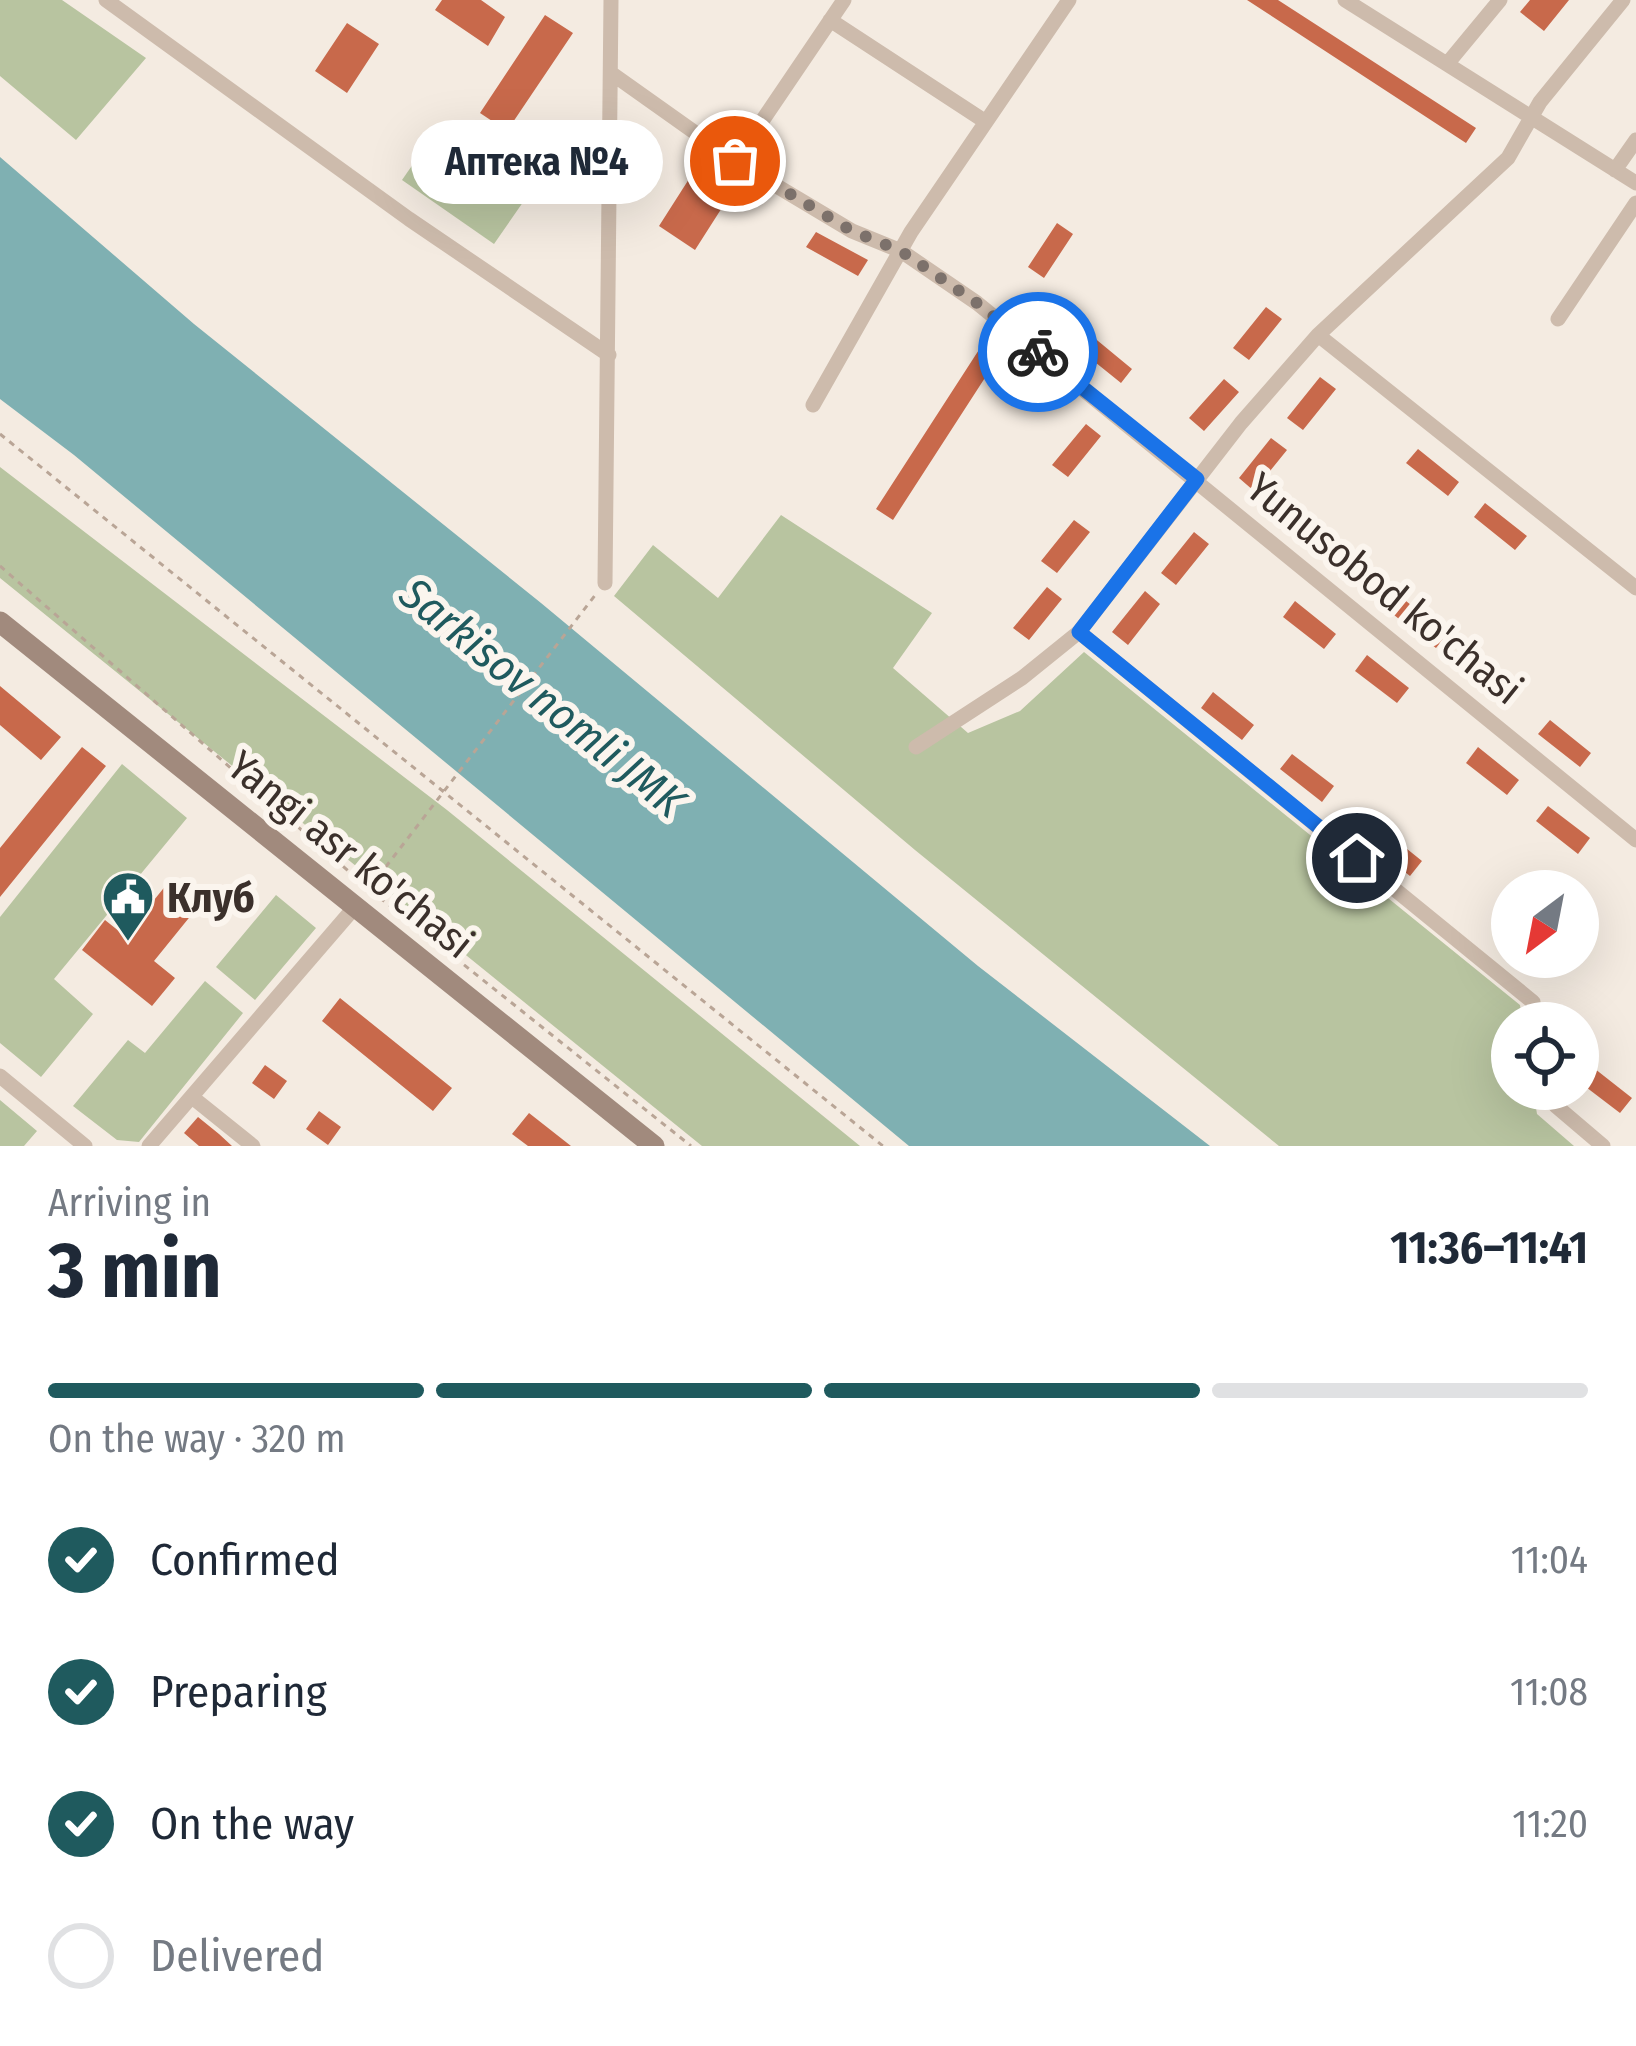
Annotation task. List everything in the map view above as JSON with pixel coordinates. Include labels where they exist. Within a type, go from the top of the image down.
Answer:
[{"type":"street","points":[[106,0],[409,219],[609,355]]},
{"type":"street","points":[[604,583],[611,0]]},
{"type":"street","points":[[735,161],[844,0]]},
{"type":"street","points":[[813,405],[901,251],[1069,0]]},
{"type":"street","points":[[1346,0],[1636,183]]},
{"type":"street","points":[[1448,64],[1500,0]]},
{"type":"street","points":[[916,747],[1022,679],[1079,632],[1197,479],[1318,335],[1508,158],[1531,117],[1623,0]]},
{"type":"street","points":[[830,20],[986,122]]},
{"type":"street","name":"Yunusobod ko'chasi","points":[[611,73],[735,161],[852,231],[901,251],[977,303],[1636,840]]},
{"type":"street","points":[[1615,170],[1636,140]]},
{"type":"street","points":[[1558,319],[1636,202]]},
{"type":"street","points":[[1318,335],[1636,589]]},
{"type":"street","name":"Yangi asr ko'chasi","points":[[0,622],[654,1146]]},
{"type":"street","points":[[1079,632],[1533,1002]]},
{"type":"street","points":[[149,1146],[354,908]]},
{"type":"street","points":[[0,1076],[85,1146]]},
{"type":"street","points":[[192,1097],[254,1146]]},
{"type":"street","points":[[1561,1110],[1603,1146]]},
{"type":"path","points":[[0,434],[884,1146]]},
{"type":"path","points":[[0,566],[369,889],[691,1146]]},
{"type":"path","points":[[354,908],[604,583]]},
{"type":"green space","points":[[0,0],[62,0],[146,58],[76,140],[0,76]]},
{"type":"green space","points":[[436,131],[528,195],[494,244],[402,180]]},
{"type":"green space","points":[[0,467],[447,810],[860,1146],[702,1146],[0,578]]},
{"type":"green space","points":[[781,515],[932,613],[893,668],[968,733],[1020,711],[1084,652],[1516,1002],[1491,1002],[1491,1110],[1536,1110],[1574,1146],[1279,1146],[915,850],[614,596],[653,545],[718,598]]},
{"type":"green space","points":[[122,764],[187,818],[54,979],[93,1014],[41,1077],[0,1043],[0,917]]},
{"type":"green space","points":[[276,895],[316,928],[255,1000],[216,967]]},
{"type":"green space","points":[[205,981],[243,1013],[139,1142],[117,1140],[73,1106],[128,1040],[145,1053]]},
{"type":"green space","points":[[0,1100],[37,1131],[24,1146],[0,1146]]},
{"type":"water","name":"Sarkisov nomli JMK","points":[[0,157],[194,324],[541,603],[978,966],[1210,1146],[909,1146],[74,455],[0,399]]},
{"type":"building","points":[[442,0],[481,0],[505,17],[488,46],[435,10]]},
{"type":"building","points":[[1247,0],[1278,0],[1476,128],[1466,143]]},
{"type":"building","points":[[1530,0],[1569,0],[1544,31],[1520,12]]},
{"type":"building","points":[[545,15],[573,33],[507,131],[480,113]]},
{"type":"building","points":[[347,23],[379,44],[347,93],[315,71]]},
{"type":"building","points":[[689,179],[725,203],[695,250],[659,226]]},
{"type":"building","points":[[1057,223],[1073,234],[1044,278],[1028,267]]},
{"type":"building","points":[[816,232],[868,260],[858,276],[806,247]]},
{"type":"building","points":[[1266,307],[1282,319],[1249,360],[1233,348]]},
{"type":"building","points":[[1092,336],[1132,369],[1121,383],[1080,350]]},
{"type":"building","points":[[984,342],[1001,353],[893,520],[876,509]]},
{"type":"building","points":[[1320,377],[1336,389],[1303,430],[1287,418]]},
{"type":"building","points":[[1224,379],[1239,392],[1204,431],[1189,418]]},
{"type":"building","points":[[1086,424],[1101,436],[1068,477],[1052,465]]},
{"type":"building","points":[[1271,438],[1287,450],[1254,491],[1239,478]]},
{"type":"building","points":[[1418,449],[1459,482],[1448,496],[1406,463]]},
{"type":"building","points":[[1485,503],[1527,536],[1515,550],[1474,517]]},
{"type":"building","points":[[1074,520],[1090,532],[1057,573],[1041,561]]},
{"type":"building","points":[[1194,532],[1209,544],[1176,585],[1161,573]]},
{"type":"building","points":[[1331,542],[1373,576],[1362,590],[1320,557]]},
{"type":"building","points":[[1047,587],[1062,599],[1029,640],[1013,628]]},
{"type":"building","points":[[1145,591],[1160,604],[1128,645],[1112,632]]},
{"type":"building","points":[[1295,601],[1336,634],[1324,649],[1283,617]]},
{"type":"building","points":[[1406,601],[1447,634],[1436,648],[1394,615]]},
{"type":"building","points":[[1367,655],[1409,688],[1397,703],[1355,671]]},
{"type":"building","points":[[1476,657],[1518,691],[1507,705],[1465,672]]},
{"type":"building","points":[[0,686],[61,737],[41,760],[0,725]]},
{"type":"building","points":[[1213,692],[1254,725],[1242,740],[1201,708]]},
{"type":"building","points":[[1550,720],[1591,753],[1580,767],[1538,734]]},
{"type":"building","points":[[82,747],[106,766],[0,897],[0,848]]},
{"type":"building","points":[[1478,747],[1519,780],[1507,795],[1466,763]]},
{"type":"building","points":[[1292,754],[1334,786],[1322,802],[1280,769]]},
{"type":"building","points":[[1548,806],[1590,838],[1578,854],[1536,821]]},
{"type":"building","points":[[1381,828],[1422,861],[1410,876],[1369,844]]},
{"type":"building","name":"Клуб","points":[[171,879],[201,903],[154,961],[175,978],[152,1006],[82,950],[105,920],[125,936]]},
{"type":"building","points":[[340,998],[452,1088],[433,1111],[322,1021]]},
{"type":"building","points":[[265,1065],[287,1081],[274,1099],[252,1083]]},
{"type":"building","points":[[1599,1072],[1632,1098],[1620,1113],[1599,1097]]},
{"type":"building","points":[[319,1111],[341,1127],[328,1145],[306,1129]]},
{"type":"building","points":[[529,1113],[571,1146],[528,1146],[512,1134]]},
{"type":"building","points":[[198,1117],[232,1146],[199,1146],[184,1133]]},
{"type":"way so far","points":[[735,161],[852,231],[901,251],[1038,352]]},
{"type":"place","name":"Аптека №4","points":[[735,161]]},
{"type":"place","name":"Клуб","points":[[128,943]]},
{"type":"route","points":[[1038,352],[1197,479],[1079,632],[1357,858]]}]
